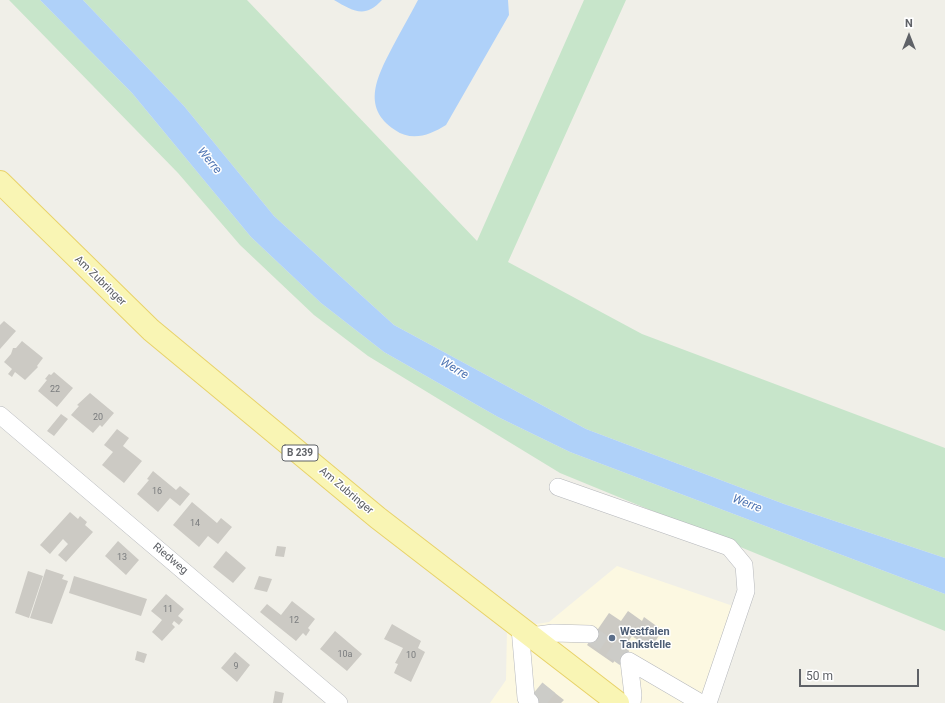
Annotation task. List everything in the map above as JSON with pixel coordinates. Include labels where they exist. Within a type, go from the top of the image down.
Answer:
[{"type":"main road","name":"Am Zubringer","points":[[0,182],[151,330],[378,518],[618,703]]},
{"type":"street","name":"Riedweg","points":[[0,415],[339,703]]},
{"type":"street","points":[[558,487],[729,547],[744,565],[746,591],[708,703]]},
{"type":"street","points":[[530,690],[526,632],[590,634]]},
{"type":"street","points":[[632,703],[633,695],[629,661],[701,703]]},
{"type":"shaded area","points":[[617,566],[736,607],[705,703],[490,703],[506,680],[507,629],[549,622]]},
{"type":"green space","points":[[9,0],[40,0],[132,93],[251,237],[321,303],[384,352],[498,417],[570,452],[945,594],[945,631],[560,473],[368,356],[314,315],[240,245],[178,173]]},
{"type":"green space","points":[[83,0],[247,0],[477,241],[584,0],[626,0],[508,262],[642,334],[945,448],[945,558],[784,504],[586,429],[394,325],[274,216],[184,106]]},
{"type":"water","name":"Werre","points":[[40,0],[83,0],[184,106],[274,216],[394,325],[586,429],[784,504],[945,558],[945,594],[570,452],[498,417],[384,352],[321,303],[251,237],[132,93]]},
{"type":"water","points":[[334,0],[382,0],[370,10],[359,11],[353,10]]},
{"type":"water","points":[[418,0],[508,0],[509,15],[446,125],[434,132],[421,136],[408,136],[401,134],[384,121],[378,111],[375,101],[375,90],[382,68]]},
{"type":"building","points":[[4,321],[16,331],[0,349],[0,325]]},
{"type":"building","points":[[22,341],[43,358],[37,366],[38,367],[25,380],[15,372],[12,377],[8,374],[12,369],[4,362],[11,354],[13,348],[16,348]]},
{"type":"building","points":[[54,372],[73,388],[57,407],[38,391],[47,380],[45,379],[49,374],[51,375]]},
{"type":"building","points":[[90,393],[114,413],[102,427],[100,425],[93,433],[71,415],[79,406],[77,405]]},
{"type":"building","points":[[61,414],[68,419],[54,436],[47,431]]},
{"type":"building","points":[[117,429],[129,438],[123,446],[142,461],[124,483],[102,465],[113,452],[104,445]]},
{"type":"building","points":[[153,471],[176,490],[180,486],[190,494],[180,506],[170,498],[158,512],[137,494],[149,480],[147,479]]},
{"type":"building","points":[[192,502],[217,523],[221,518],[232,527],[218,544],[208,536],[199,547],[173,525]]},
{"type":"building","points":[[70,512],[78,519],[80,516],[87,522],[85,525],[93,532],[66,562],[58,555],[68,544],[63,539],[50,554],[40,545]]},
{"type":"building","points":[[118,541],[139,560],[126,575],[105,556]]},
{"type":"building","points":[[277,546],[286,547],[284,557],[275,556]]},
{"type":"building","points":[[226,551],[246,568],[233,583],[213,567]]},
{"type":"building","points":[[46,569],[64,575],[62,579],[68,581],[52,624],[30,618]]},
{"type":"building","points":[[28,571],[43,576],[29,618],[15,613]]},
{"type":"building","points":[[74,576],[147,599],[141,616],[69,593]]},
{"type":"building","points":[[259,576],[272,579],[267,592],[254,589]]},
{"type":"building","points":[[166,594],[184,609],[178,616],[183,620],[179,625],[174,621],[172,624],[175,627],[162,641],[152,632],[162,620],[151,611]]},
{"type":"building","points":[[292,601],[315,619],[308,628],[310,630],[306,636],[303,633],[296,641],[260,612],[267,604],[281,615]]},
{"type":"building","points":[[628,611],[642,621],[644,617],[662,630],[651,649],[632,636],[613,663],[587,645],[609,613],[621,621]]},
{"type":"building","points":[[392,624],[421,641],[418,648],[425,652],[411,682],[394,673],[398,664],[395,663],[403,648],[384,639]]},
{"type":"building","points":[[335,631],[362,654],[347,671],[320,649]]},
{"type":"building","points":[[137,651],[147,654],[144,663],[135,660]]},
{"type":"building","points":[[235,652],[250,665],[237,682],[221,668]]},
{"type":"building","points":[[546,686],[564,700],[561,703],[533,703]]},
{"type":"building","points":[[275,691],[284,693],[282,703],[273,703]]},
{"type":"tunnel","points":[[590,634],[629,661]]},
{"type":"tunnel","points":[[537,689],[554,703]]},
{"type":"place","name":"Westfalen Tankstelle","points":[[612,638]]}]
